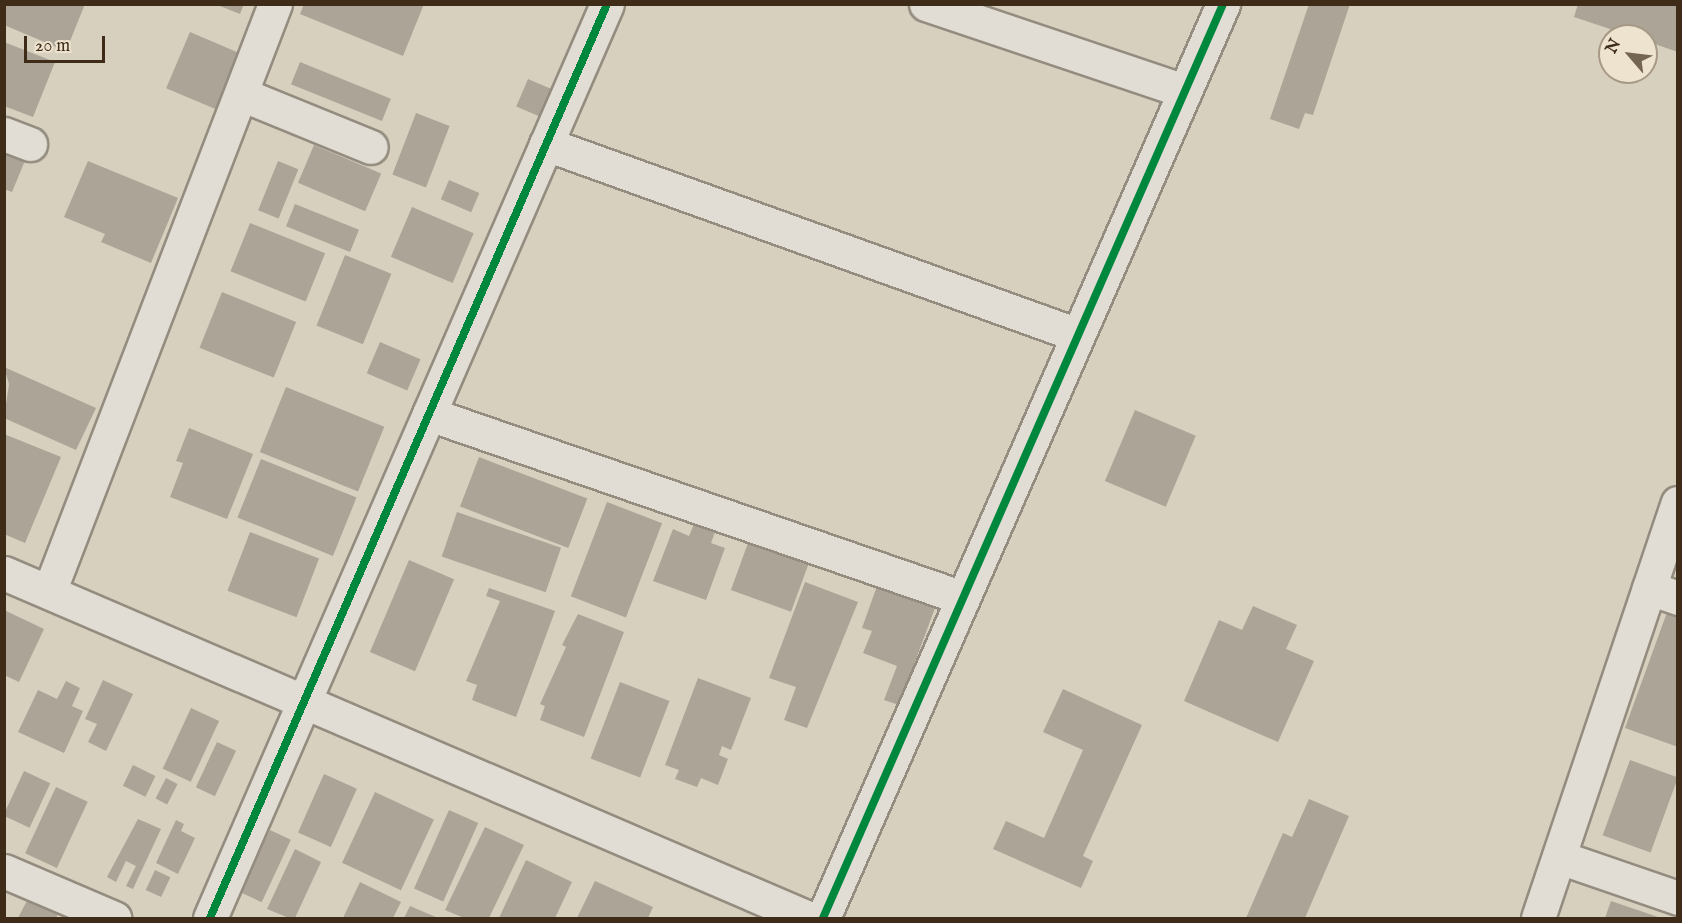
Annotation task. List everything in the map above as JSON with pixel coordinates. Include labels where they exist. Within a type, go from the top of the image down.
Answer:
[{"type":"street","points":[[49,592],[275,4]]},
{"type":"street","points":[[210,918],[607,4]]},
{"type":"street","points":[[926,4],[1185,91]]},
{"type":"street","points":[[823,918],[1223,4]]},
{"type":"street","points":[[240,94],[371,147]]},
{"type":"street","points":[[546,144],[1078,335]]},
{"type":"street","points":[[429,414],[963,598]]},
{"type":"street","points":[[1538,918],[1559,857],[1663,593],[1677,503]]},
{"type":"street","points":[[4,573],[808,918]]},
{"type":"street","points":[[1559,857],[1677,898]]},
{"type":"street","points":[[4,871],[114,918]]},
{"type":"building","points":[[4,4],[85,4],[66,51],[4,25]]},
{"type":"building","points":[[215,4],[244,4],[240,14]]},
{"type":"building","points":[[304,4],[424,4],[403,56],[300,14]]},
{"type":"building","points":[[1309,4],[1350,4],[1313,115],[1305,113],[1299,129],[1270,119]]},
{"type":"building","points":[[1578,4],[1678,6],[1678,52],[1658,45],[1658,24],[1598,25],[1574,17]]},
{"type":"building","points":[[190,32],[242,54],[218,110],[166,88]]},
{"type":"building","points":[[4,42],[55,62],[33,117],[4,106]]},
{"type":"building","points":[[300,62],[391,99],[382,121],[291,84]]},
{"type":"building","points":[[528,79],[554,90],[542,118],[516,107]]},
{"type":"building","points":[[416,113],[450,126],[426,188],[392,175]]},
{"type":"building","points":[[4,121],[36,134],[12,192],[4,189]]},
{"type":"building","points":[[314,145],[381,174],[365,211],[298,183]]},
{"type":"building","points":[[88,161],[178,198],[151,263],[101,242],[105,234],[64,217]]},
{"type":"building","points":[[278,161],[298,169],[279,218],[258,210]]},
{"type":"building","points":[[449,180],[479,193],[471,212],[441,199]]},
{"type":"building","points":[[295,204],[359,230],[350,252],[286,226]]},
{"type":"building","points":[[412,207],[474,233],[453,283],[391,257]]},
{"type":"building","points":[[250,223],[325,253],[306,302],[231,271]]},
{"type":"building","points":[[345,255],[391,274],[363,344],[317,325]]},
{"type":"building","points":[[222,292],[296,322],[274,378],[200,348]]},
{"type":"building","points":[[380,342],[421,359],[407,390],[367,373]]},
{"type":"building","points":[[4,367],[96,408],[76,450],[4,418],[9,384]]},
{"type":"building","points":[[286,387],[384,427],[358,492],[260,452]]},
{"type":"building","points":[[1135,410],[1196,436],[1166,507],[1105,481]]},
{"type":"building","points":[[189,428],[253,454],[227,519],[170,497],[183,463],[176,461]]},
{"type":"building","points":[[4,434],[61,457],[25,543],[4,534]]},
{"type":"building","points":[[479,457],[587,499],[568,548],[460,506]]},
{"type":"building","points":[[261,459],[356,498],[333,556],[237,517]]},
{"type":"building","points":[[607,502],[662,523],[626,617],[571,596]]},
{"type":"building","points":[[457,512],[561,548],[546,592],[442,556]]},
{"type":"building","points":[[694,524],[715,532],[711,543],[725,548],[706,600],[653,581],[673,529],[689,536]]},
{"type":"building","points":[[250,532],[319,559],[297,617],[227,591]]},
{"type":"building","points":[[748,543],[808,565],[791,612],[731,590]]},
{"type":"building","points":[[409,560],[454,579],[415,671],[370,652]]},
{"type":"building","points":[[805,582],[858,602],[807,728],[784,720],[796,687],[769,678]]},
{"type":"building","points":[[877,586],[935,608],[899,705],[884,700],[897,666],[863,653],[872,631],[862,628]]},
{"type":"building","points":[[489,588],[555,611],[516,717],[472,700],[477,685],[466,681],[500,601],[486,596]]},
{"type":"building","points":[[1670,604],[1678,607],[1678,747],[1625,728]]},
{"type":"building","points":[[1253,606],[1297,625],[1286,649],[1314,661],[1278,742],[1184,701],[1219,620],[1242,630]]},
{"type":"building","points":[[4,610],[44,629],[19,682],[4,675]]},
{"type":"building","points":[[578,614],[624,632],[584,737],[540,720],[545,706],[540,704],[566,647],[562,645]]},
{"type":"building","points":[[698,678],[751,698],[731,750],[722,746],[719,755],[728,759],[718,785],[701,778],[697,787],[675,779],[679,770],[665,765]]},
{"type":"building","points":[[103,680],[133,694],[106,751],[88,742],[97,724],[85,719]]},
{"type":"building","points":[[66,681],[80,688],[72,706],[83,711],[64,753],[18,732],[38,690],[57,699]]},
{"type":"building","points":[[620,682],[669,701],[640,778],[591,759]]},
{"type":"building","points":[[1063,689],[1142,725],[1083,856],[1093,861],[1081,888],[993,849],[1006,821],[1044,838],[1083,750],[1043,732]]},
{"type":"building","points":[[191,708],[219,721],[191,782],[163,769]]},
{"type":"building","points":[[217,742],[236,751],[215,796],[196,787]]},
{"type":"building","points":[[1630,760],[1678,777],[1651,853],[1603,835]]},
{"type":"building","points":[[133,765],[155,776],[145,797],[123,786]]},
{"type":"building","points":[[24,771],[50,783],[30,828],[4,816]]},
{"type":"building","points":[[324,774],[357,789],[331,847],[298,832]]},
{"type":"building","points":[[166,778],[178,784],[167,804],[156,798]]},
{"type":"building","points":[[56,787],[88,802],[57,868],[25,853]]},
{"type":"building","points":[[375,792],[434,819],[401,890],[342,863]]},
{"type":"building","points":[[1309,799],[1349,816],[1305,918],[1246,918],[1283,833],[1292,837]]},
{"type":"building","points":[[449,810],[478,823],[443,902],[414,889]]},
{"type":"building","points":[[138,819],[161,829],[133,889],[126,886],[136,866],[126,861],[116,882],[107,877]]},
{"type":"building","points":[[176,820],[184,824],[181,831],[195,838],[178,874],[156,863]]},
{"type":"building","points":[[485,827],[524,845],[489,918],[464,918],[445,910]]},
{"type":"building","points":[[270,830],[291,840],[262,902],[241,893]]},
{"type":"building","points":[[295,849],[321,862],[295,918],[289,918],[267,909]]},
{"type":"building","points":[[526,860],[572,882],[555,918],[499,918]]},
{"type":"building","points":[[155,870],[170,877],[161,897],[146,890]]},
{"type":"building","points":[[595,881],[653,907],[648,918],[577,918]]},
{"type":"building","points":[[360,882],[401,902],[393,918],[343,918]]},
{"type":"building","points":[[30,895],[60,910],[56,918],[18,918]]},
{"type":"building","points":[[1611,901],[1661,918],[1605,918]]},
{"type":"building","points":[[410,906],[438,918],[404,918]]},
{"type":"cycle path","points":[[210,918],[607,4]]},
{"type":"cycle path","points":[[823,918],[1223,4]]}]
